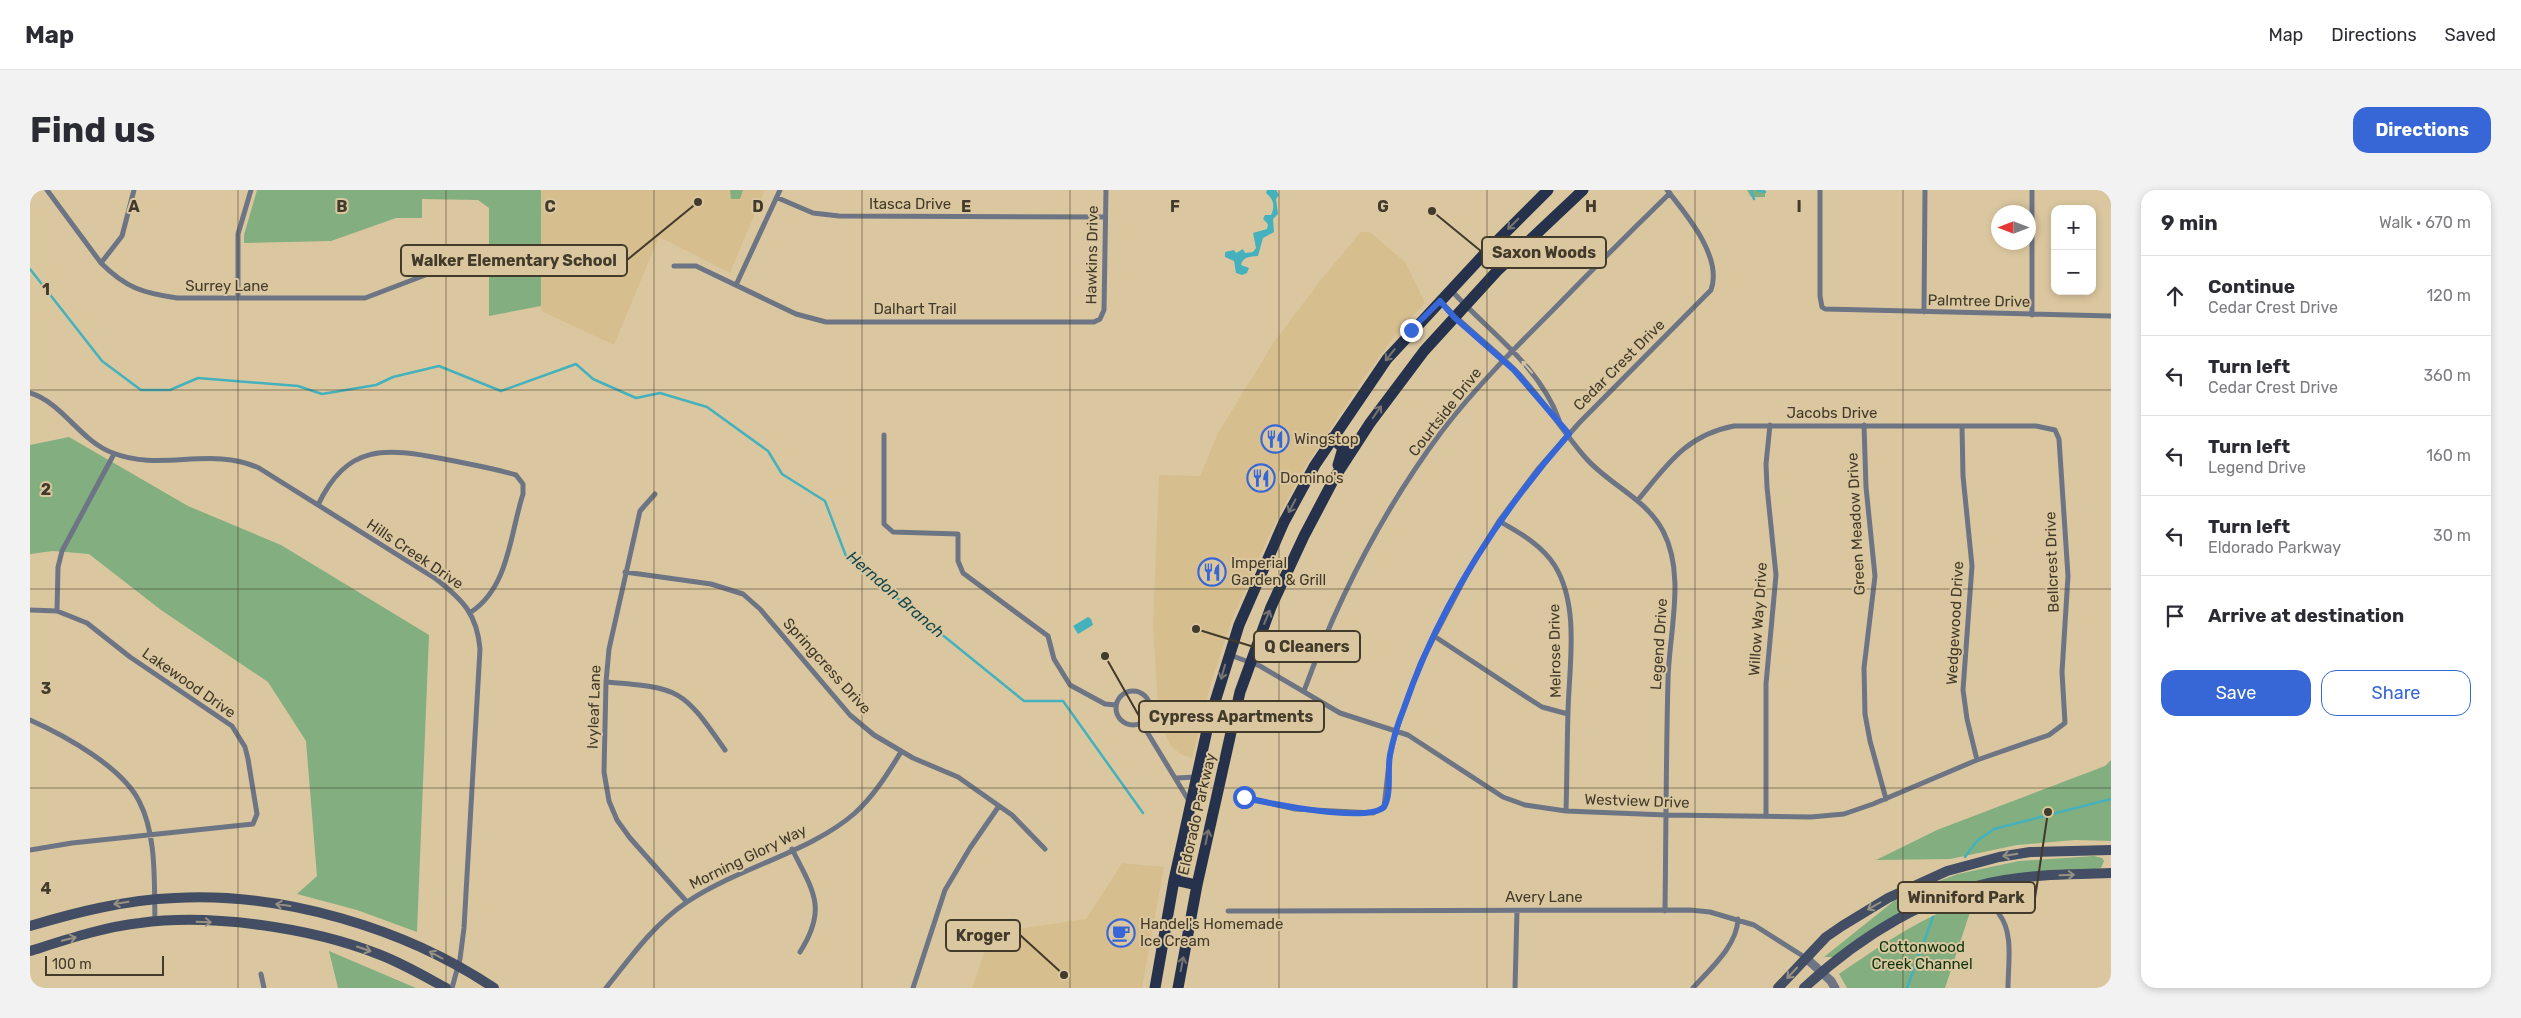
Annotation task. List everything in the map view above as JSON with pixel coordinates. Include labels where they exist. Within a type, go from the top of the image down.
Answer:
[{"type":"main road","name":"Eldorado Parkway","points":[[1155,988],[1190,803],[1228,654],[1284,522],[1332,438],[1387,359],[1451,289],[1548,190]]},
{"type":"main road","name":"Eldorado Parkway","points":[[1178,988],[1197,885],[1240,692],[1249,662],[1285,576],[1322,500],[1384,403],[1434,339],[1497,271],[1583,190]]},
{"type":"main road","points":[[1322,500],[1323,492],[1342,456],[1343,448],[1332,438]]},
{"type":"main road","points":[[1778,988],[1826,937],[1888,898],[1947,871],[2030,852],[2111,850]]},
{"type":"main road","points":[[1804,988],[1851,949],[1919,910],[1967,890],[2004,880],[2034,876],[2111,873]]},
{"type":"main road","points":[[1174,880],[1197,885]]},
{"type":"main road","points":[[30,926],[72,913],[154,899],[213,898],[303,909],[388,933],[416,944],[494,988]]},
{"type":"main road","points":[[30,951],[116,927],[155,921],[215,922],[296,931],[379,954],[446,988]]},
{"type":"street","name":"Surrey Lane","points":[[47,190],[101,264],[122,282],[135,290],[152,295],[177,298],[365,298],[449,266]]},
{"type":"street","points":[[101,264],[122,236],[134,190]]},
{"type":"street","points":[[238,298],[238,234],[251,190]]},
{"type":"street","points":[[736,285],[778,198],[780,190]]},
{"type":"street","name":"Hawkins Drive","points":[[1100,319],[1104,310],[1106,190]]},
{"type":"street","name":"Palmtree Drive","points":[[1820,190],[1821,302],[1825,309],[1846,312],[2111,316]]},
{"type":"street","points":[[1924,312],[1925,190]]},
{"type":"street","points":[[2032,190],[2032,315]]},
{"type":"street","name":"Courtside Drive","points":[[1304,691],[1331,622],[1381,523],[1443,431],[1512,350],[1669,192]]},
{"type":"street","name":"Cedar Crest Drive","points":[[1244,797],[1295,809],[1381,811],[1386,803],[1389,767],[1396,731],[1420,664],[1470,568],[1499,521],[1538,469],[1569,434],[1711,290],[1714,277],[1713,267],[1701,237],[1669,192]]},
{"type":"street","name":"Itasca Drive","points":[[778,198],[813,213],[839,216],[1105,217]]},
{"type":"street","name":"Dalhart Trail","points":[[674,266],[696,266],[802,316],[836,323],[1092,322],[1100,319]]},
{"type":"street","name":"Legend Drive","points":[[1451,289],[1512,350],[1542,385],[1554,405],[1560,423]]},
{"type":"street","name":"Legend Drive","points":[[1440,301],[1455,318],[1514,370],[1569,434],[1584,456],[1638,500],[1652,515],[1662,531],[1675,568],[1668,665],[1665,911]]},
{"type":"street","name":"Hills Creek Drive","points":[[30,393],[45,400],[86,437],[114,454],[139,459],[221,458],[246,462],[266,472],[436,579],[454,594],[470,612],[477,628],[480,650],[464,928],[458,967],[452,988]]},
{"type":"street","name":"Willow Way Drive","points":[[1766,816],[1766,684],[1776,575],[1766,464],[1770,425]]},
{"type":"street","name":"Green Meadow Drive","points":[[1864,425],[1866,487],[1875,576],[1864,668],[1865,714],[1870,741],[1886,798]]},
{"type":"street","name":"Jacobs Drive","points":[[1638,500],[1670,460],[1697,438],[1716,430],[1734,426],[2036,426],[2055,430]]},
{"type":"street","name":"Wedgewood Drive","points":[[1962,426],[1962,476],[1972,566],[1964,690],[1967,720],[1977,760]]},
{"type":"street","name":"Bellcrest Drive","points":[[2055,430],[2059,439],[2068,576],[2062,672],[2064,724]]},
{"type":"street","points":[[884,435],[884,524],[893,532],[958,534],[958,561],[963,573],[1048,636],[1054,659],[1070,685],[1105,704],[1116,705]]},
{"type":"street","points":[[318,505],[326,488],[337,474],[359,459],[383,451],[408,452],[516,475],[523,484],[523,494],[504,563],[488,598],[470,612]]},
{"type":"street","points":[[57,611],[58,568],[62,551],[114,454]]},
{"type":"street","name":"Ivyleaf Lane","points":[[655,494],[640,511],[609,649],[606,682],[604,772],[609,801],[627,834],[687,902]]},
{"type":"street","name":"Melrose Drive","points":[[1499,521],[1538,546],[1551,560],[1560,576],[1566,594],[1570,630],[1566,811]]},
{"type":"street","name":"Springcress Drive","points":[[625,572],[711,584],[743,594],[760,609],[850,715],[874,735],[901,752],[949,772],[999,806],[1046,849]]},
{"type":"street","name":"Lakewood Drive","points":[[30,610],[57,611],[87,622],[153,673],[232,726],[245,747],[257,814],[253,824],[72,843],[30,850]]},
{"type":"street","points":[[1434,636],[1531,700],[1548,709],[1568,714]]},
{"type":"street","name":"Westview Drive","points":[[1228,654],[1249,662],[1304,691],[1340,713],[1396,731],[1422,743],[1503,797],[1525,805],[1566,811],[1666,815],[1833,816],[1854,812],[1977,760],[2049,734],[2064,724]]},
{"type":"street","points":[[606,682],[663,688],[675,692],[699,712],[725,750]]},
{"type":"street","points":[[1132,691],[1143,694],[1147,698],[1148,714],[1141,722],[1131,724],[1121,720],[1116,705],[1122,695],[1127,692],[1132,691]]},
{"type":"street","points":[[30,720],[54,731],[94,757],[126,782],[143,808],[150,836],[155,921]]},
{"type":"street","points":[[1141,722],[1177,778],[1190,803]]},
{"type":"street","name":"Morning Glory Way","points":[[610,987],[632,953],[651,933],[687,902],[723,881],[836,827],[856,812],[878,787],[901,752]]},
{"type":"street","points":[[1177,778],[1196,777]]},
{"type":"street","points":[[913,988],[946,890],[970,848],[999,806]]},
{"type":"street","points":[[792,849],[806,878],[816,906],[814,926],[800,952]]},
{"type":"street","name":"Avery Lane","points":[[1228,911],[1690,910],[1710,912],[1738,919],[1773,935],[1794,952],[1806,958],[1822,972],[1834,988]]},
{"type":"street","points":[[1515,988],[1517,911]]},
{"type":"street","points":[[1999,914],[2007,929],[2008,988]]},
{"type":"street","points":[[1693,988],[1734,938],[1738,919]]},
{"type":"street","points":[[261,974],[264,988]]},
{"type":"shaded area","points":[[541,190],[765,190],[730,273],[659,237],[614,345],[541,311]]},
{"type":"shaded area","points":[[1361,232],[1370,232],[1406,263],[1425,303],[1395,335],[1305,467],[1273,527],[1233,617],[1212,680],[1192,758],[1180,754],[1171,746],[1159,722],[1153,626],[1159,475],[1200,476],[1218,433],[1274,342],[1323,277]]},
{"type":"shaded area","points":[[1122,863],[1164,867],[1142,988],[972,988],[991,933],[1086,919]]},
{"type":"green space","points":[[257,190],[541,190],[541,306],[489,316],[489,208],[478,200],[422,199],[422,218],[396,218],[331,241],[244,243],[244,235]]},
{"type":"green space","points":[[730,190],[743,190],[740,199],[731,199]]},
{"type":"green space","points":[[1747,190],[1765,190],[1765,197],[1751,197]]},
{"type":"green space","points":[[69,437],[188,506],[281,545],[429,635],[417,932],[357,910],[297,894],[317,876],[306,741],[268,682],[161,610],[89,554],[53,551],[30,554],[30,445]]},
{"type":"green space","points":[[2111,760],[2111,841],[2075,840],[2017,845],[1950,859],[1876,860],[1937,830],[2105,766]]},
{"type":"green space","points":[[2094,856],[2102,858],[2104,861],[2101,868],[1952,891],[1835,957],[1824,957],[1894,901],[1925,886],[1958,874],[2019,861]]},
{"type":"green space","name":"Cottonwood Creek Channel","points":[[1974,900],[1945,988],[1847,988],[1839,974],[1920,922],[1955,906]]},
{"type":"green space","points":[[329,951],[416,988],[338,988]]},
{"type":"water","points":[[1267,190],[1276,190],[1279,195],[1276,199],[1278,214],[1273,219],[1274,232],[1263,238],[1258,256],[1243,260],[1241,265],[1249,268],[1247,273],[1242,275],[1236,273],[1234,261],[1225,257],[1225,252],[1234,250],[1236,253],[1243,249],[1245,253],[1253,252],[1256,248],[1253,233],[1267,229],[1268,224],[1263,219],[1265,215],[1271,215],[1273,209],[1272,200],[1266,193]]},
{"type":"water","points":[[1088,617],[1093,625],[1078,634],[1073,626]]},
{"type":"waterway","points":[[1751,190],[1754,199]]},
{"type":"waterway","points":[[1757,190],[1765,192]]},
{"type":"waterway","name":"Herndon Branch","points":[[30,269],[102,361],[141,390],[170,390],[198,378],[298,386],[322,394],[376,385],[393,377],[439,366],[501,391],[576,364],[593,379],[636,398],[660,393],[707,407],[768,451],[782,474],[825,501],[846,556],[1024,701],[1063,701],[1143,813]]},
{"type":"waterway","points":[[1965,857],[1977,841],[1994,829],[2111,799]]},
{"type":"waterway","points":[[1907,988],[1933,917]]},
{"type":"place","name":"Walker Elementary School","points":[[698,202]]},
{"type":"place","name":"Saxon Woods","points":[[1432,211]]},
{"type":"place","name":"Wingstop","points":[[1275,439]]},
{"type":"place","name":"Domino's","points":[[1261,478]]},
{"type":"place","name":"Imperial Garden & Grill","points":[[1212,572]]},
{"type":"place","name":"Q Cleaners","points":[[1196,629]]},
{"type":"place","name":"Cypress Apartments","points":[[1105,656]]},
{"type":"place","name":"Winniford Park","points":[[2048,812]]},
{"type":"place","name":"Handel's Homemade Ice Cream","points":[[1121,933]]},
{"type":"place","name":"Kroger","points":[[1064,975]]},
{"type":"route","points":[[1244,797],[1295,809],[1316,811],[1381,811],[1386,803],[1388,794],[1390,755],[1396,731],[1428,646],[1470,568],[1499,521],[1538,469],[1569,434],[1514,370],[1455,318],[1440,301],[1411,330]]}]
